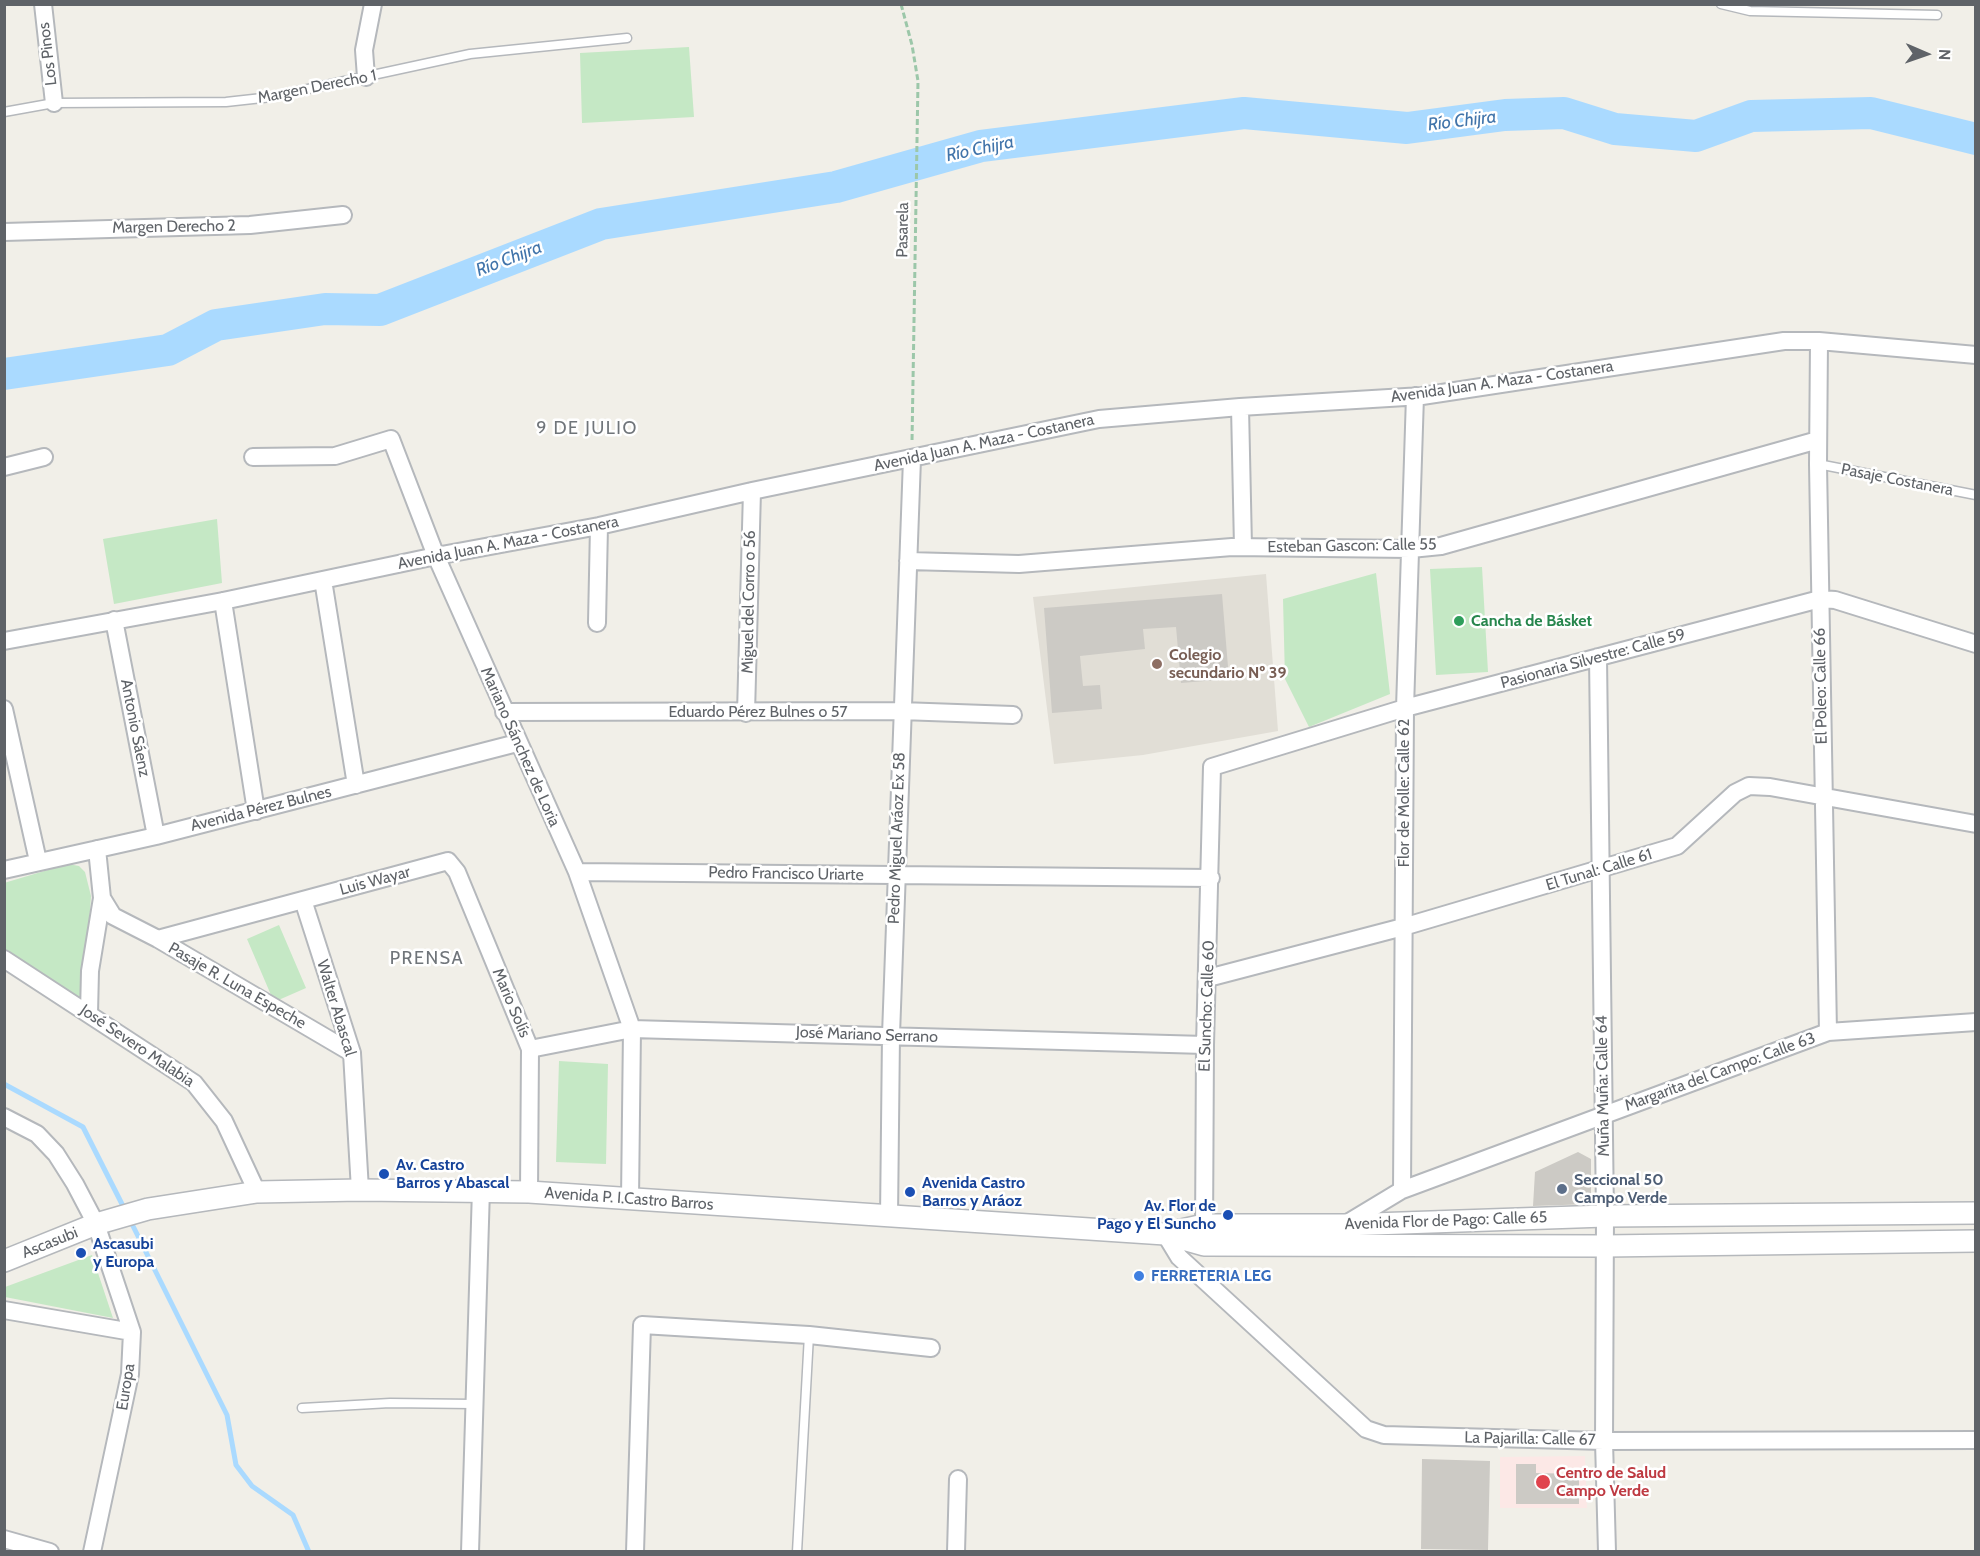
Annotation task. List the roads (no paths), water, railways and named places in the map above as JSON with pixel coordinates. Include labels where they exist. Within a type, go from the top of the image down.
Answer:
[{"type":"street","name":"Los Pinos","points":[[43,4],[54,103]]},
{"type":"street","points":[[366,77],[364,50],[373,4]]},
{"type":"street","name":"Margen Derecho 2","points":[[4,232],[250,225],[343,215]]},
{"type":"street","name":"Avenida Juan A. Maza - Costanera","points":[[4,641],[223,601],[436,556],[599,526],[752,491],[1099,419],[1415,396],[1784,341],[1819,341],[1976,355]]},
{"type":"street","name":"El Poleo: Calle 66","points":[[1819,341],[1818,464],[1828,1032]]},
{"type":"street","name":"Flor de Molle: Calle 62","points":[[1402,1190],[1405,708],[1415,396]]},
{"type":"street","points":[[1240,407],[1243,547]]},
{"type":"street","name":"Mariano Sánchez de Loria","points":[[253,458],[335,456],[391,439],[436,556],[517,743],[577,872],[632,1029],[630,1199]]},
{"type":"street","name":"Esteban Gascon: Calle 55","points":[[908,561],[1019,564],[1243,547],[1411,549],[1441,546],[1818,440]]},
{"type":"street","points":[[4,467],[44,457]]},
{"type":"street","name":"Pedro Miguel Aráoz Ex 58","points":[[889,1217],[891,1035],[901,711],[912,459]]},
{"type":"street","name":"Miguel del Corro o 56","points":[[746,713],[752,491]]},
{"type":"street","points":[[597,623],[599,526]]},
{"type":"street","points":[[323,580],[356,785]]},
{"type":"street","name":"Pasionaria Silvestre: Calle 59","points":[[1212,767],[1405,708],[1820,599],[1835,600],[1976,644]]},
{"type":"street","points":[[223,601],[256,811]]},
{"type":"street","name":"Antonio Sáenz","points":[[114,621],[156,836]]},
{"type":"street","name":"Muña Muña: Calle 64","points":[[1598,657],[1605,1216],[1604,1441],[1607,1551]]},
{"type":"street","points":[[4,709],[38,861]]},
{"type":"street","name":"Eduardo Pérez Bulnes o 57","points":[[504,712],[901,711],[1013,715]]},
{"type":"street","name":"Avenida Pérez Bulnes","points":[[4,870],[156,836],[517,743]]},
{"type":"street","name":"El Suncho: Calle 60","points":[[1204,1235],[1205,1045],[1212,767]]},
{"type":"street","name":"El Tunal: Calle 61","points":[[1208,978],[1403,927],[1677,846],[1735,793],[1749,786],[1770,787],[1976,824]]},
{"type":"street","points":[[89,1013],[90,971],[102,898],[97,849]]},
{"type":"street","name":"Luis Wayar","points":[[303,900],[447,861]]},
{"type":"street","name":"Mario Solís","points":[[447,861],[457,872],[530,1049],[529,1192]]},
{"type":"street","name":"Pedro Francisco Uriarte","points":[[577,872],[1211,878]]},
{"type":"street","points":[[102,898],[113,916],[158,939]]},
{"type":"street","name":"Pasaje R. Luna Espeche","points":[[158,939],[303,900]]},
{"type":"street","name":"Walter Abascal","points":[[303,900],[352,1053],[360,1190]]},
{"type":"street","name":"Pasaje R. Luna Espeche","points":[[158,939],[352,1053]]},
{"type":"street","name":"José Severo Malabia","points":[[4,959],[194,1083],[224,1121],[257,1192]]},
{"type":"street","name":"Margarita del Campo: Calle 63","points":[[1344,1225],[1402,1190],[1828,1032],[1976,1022]]},
{"type":"street","name":"José Mariano Serrano","points":[[530,1049],[632,1029],[1205,1045]]},
{"type":"street","name":"Europa","points":[[4,1117],[37,1134],[56,1154],[96,1224],[132,1332],[130,1374],[92,1551]]},
{"type":"street","points":[[470,1551],[481,1190]]},
{"type":"street","name":"Avenida P. I.Castro Barros","points":[[96,1224],[148,1209],[257,1192],[481,1190],[1204,1235]]},
{"type":"street","name":"Avenida Flor de Pago: Calle 65","points":[[1204,1235],[1344,1225],[1605,1216],[1976,1213]]},
{"type":"street","name":"Ascasubi","points":[[4,1262],[96,1224]]},
{"type":"street","name":"La Pajarilla: Calle 67","points":[[1165,1234],[1179,1257],[1366,1429],[1384,1435],[1604,1441],[1976,1440]]},
{"type":"street","name":"Avenida Flor de Pago: Calle 65","points":[[1204,1235],[1605,1246],[1976,1242]]},
{"type":"street","points":[[4,1310],[132,1332]]},
{"type":"street","points":[[635,1551],[642,1325],[809,1335],[931,1348]]},
{"type":"street","points":[[956,1551],[958,1479]]},
{"type":"street","points":[[4,1539],[50,1551]]},
{"type":"lane","points":[[1721,4],[1750,11],[1937,15]]},
{"type":"lane","name":"Margen Derecho 1","points":[[4,112],[54,103],[226,102],[271,97],[470,54],[627,38]]},
{"type":"lane","name":"Pasaje Costanera","points":[[1818,464],[1976,495]]},
{"type":"lane","points":[[797,1551],[809,1335]]},
{"type":"lane","points":[[302,1408],[390,1403],[473,1404]]},
{"type":"waterway","name":"Río Chijra","points":[[4,374],[168,350],[216,325],[325,309],[380,310],[601,224],[836,187],[981,146],[1244,113],[1407,128],[1505,115],[1564,113],[1615,129],[1696,136],[1751,116],[1871,113],[1976,139]]},
{"type":"waterway","points":[[4,1084],[83,1127],[126,1212]]},
{"type":"waterway","points":[[130,1220],[227,1415],[236,1465],[252,1486],[293,1515],[309,1552]]},
{"type":"place","name":"Cancha de Básket","points":[[1459,621]]},
{"type":"place","name":"Colegio secundario Nº 39","points":[[1157,664]]},
{"type":"place","name":"Av. Castro Barros y Abascal","points":[[384,1174]]},
{"type":"place","name":"Seccional 50 Campo Verde","points":[[1562,1189]]},
{"type":"place","name":"Avenida Castro Barros y Aráoz","points":[[910,1192]]},
{"type":"place","name":"Av. Flor de Pago y El Suncho","points":[[1228,1215]]},
{"type":"place","name":"Ascasubi y Europa","points":[[81,1253]]},
{"type":"place","name":"FERRETERIA LEG","points":[[1139,1276]]},
{"type":"place","name":"Centro de Salud Campo Verde","points":[[1543,1482]]},
{"type":"district","name":"9 DE JULIO","points":[[587,429]]},
{"type":"district","name":"PRENSA","points":[[427,959]]}]
